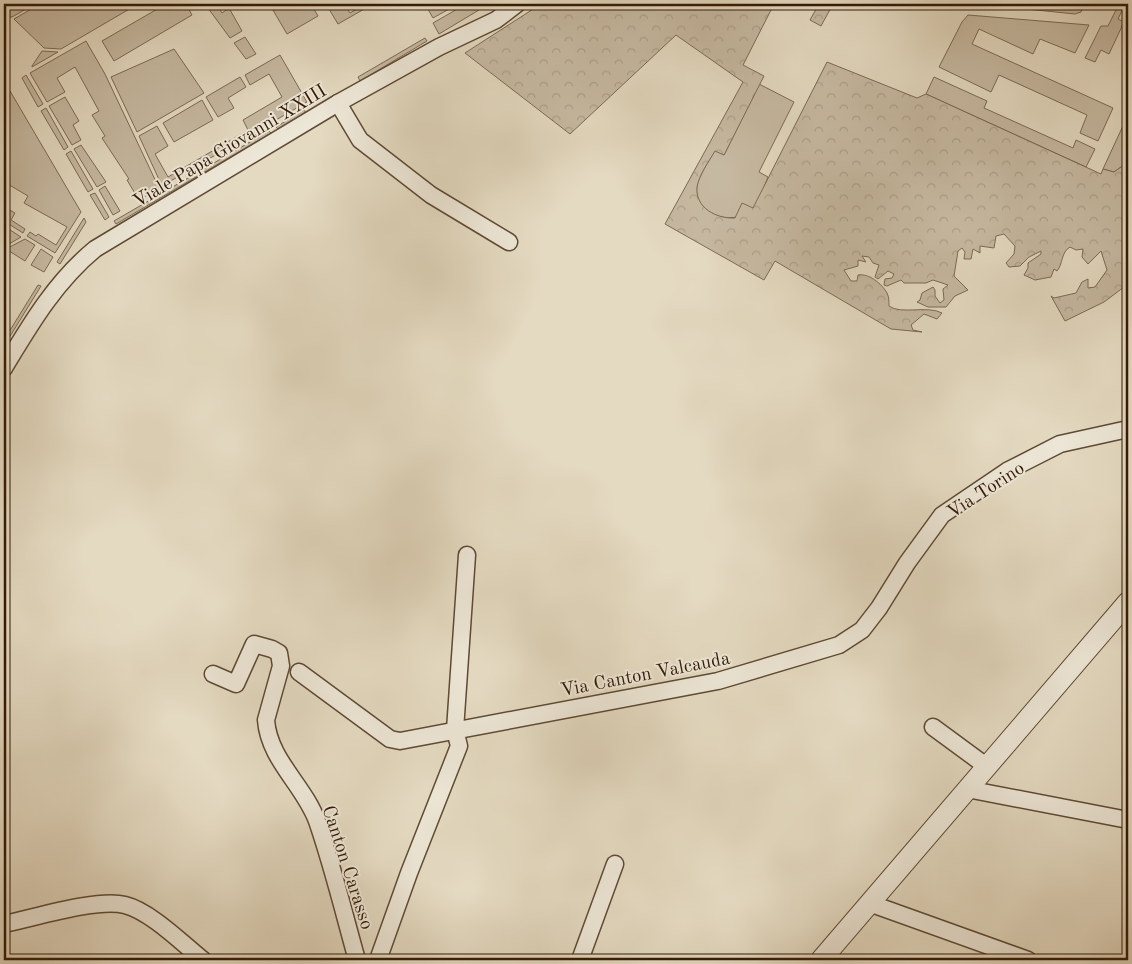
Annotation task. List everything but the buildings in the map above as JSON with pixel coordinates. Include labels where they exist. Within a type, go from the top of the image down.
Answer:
[{"type":"street","name":"Viale Papa Giovanni XXIII","points":[[4,368],[55,290],[73,267],[94,249],[338,103],[439,47],[489,24],[514,5]]},
{"type":"street","points":[[338,103],[360,140],[431,196],[509,242]]},
{"type":"street","name":"Via Torino","points":[[839,645],[862,630],[942,515],[1007,471],[1060,444],[1128,429]]},
{"type":"street","points":[[455,730],[467,555]]},
{"type":"street","points":[[820,960],[1128,602]]},
{"type":"street","name":"Canton Carasso","points":[[213,674],[236,684],[254,644],[279,653],[281,666],[266,720],[267,727],[272,746],[316,821],[357,960]]},
{"type":"street","name":"Via Canton Valcauda","points":[[299,672],[390,739],[400,741],[718,680],[839,645]]},
{"type":"street","points":[[933,727],[986,766]]},
{"type":"street","name":"Canton Carasso","points":[[378,960],[405,882],[459,746],[455,730]]},
{"type":"street","points":[[967,789],[1128,820]]},
{"type":"street","points":[[580,960],[615,864]]},
{"type":"street","points":[[870,903],[1028,960]]},
{"type":"street","points":[[4,924],[99,904],[125,905],[147,916],[203,960]]},
{"type":"green space","points":[[4,4],[35,4],[12,17],[4,16]]},
{"type":"green space","points":[[40,4],[138,4],[61,49],[44,48],[14,19]]},
{"type":"green space","points":[[166,4],[186,4],[192,15],[114,61],[102,41]]},
{"type":"green space","points":[[205,4],[216,4],[222,13],[229,8],[242,31],[230,38]]},
{"type":"green space","points":[[311,4],[318,16],[287,34],[270,5]]},
{"type":"green space","points":[[326,4],[344,4],[350,13],[366,4],[373,4],[338,24]]},
{"type":"green space","points":[[425,4],[458,4],[433,18]]},
{"type":"green space","points":[[466,4],[475,4],[479,10],[439,34],[433,23]]},
{"type":"green space","points":[[541,4],[783,4],[771,10],[743,65],[764,76],[724,155],[715,151],[698,182],[697,194],[708,211],[721,217],[735,218],[742,203],[753,208],[827,62],[917,98],[926,94],[1101,174],[1103,169],[1114,172],[1128,162],[1128,284],[1104,302],[1065,321],[1051,296],[1054,298],[1076,293],[1082,282],[1088,279],[1088,288],[1095,287],[1107,270],[1101,251],[1088,264],[1082,257],[1083,249],[1076,250],[1070,247],[1065,252],[1059,268],[1057,271],[1054,269],[1051,277],[1035,280],[1024,275],[1028,268],[1028,263],[1041,254],[1041,251],[1029,257],[1020,266],[1009,267],[1006,263],[1014,254],[1015,246],[1004,234],[996,236],[994,248],[980,246],[980,253],[973,249],[971,259],[964,259],[965,252],[962,248],[958,251],[954,276],[968,290],[955,296],[946,307],[928,307],[917,302],[920,300],[922,293],[933,287],[935,296],[940,303],[944,300],[943,289],[948,285],[933,280],[926,283],[904,283],[901,280],[887,286],[884,285],[885,279],[892,278],[894,274],[888,271],[878,279],[875,277],[879,265],[873,263],[869,257],[862,256],[866,262],[858,260],[858,266],[844,270],[851,281],[857,281],[858,275],[862,275],[879,283],[887,293],[889,306],[894,309],[929,310],[942,313],[937,319],[924,314],[911,325],[913,330],[922,332],[891,329],[775,261],[764,280],[665,224],[743,82],[676,35],[570,134],[465,53]]},
{"type":"green space","points":[[819,4],[833,4],[821,26],[810,20]]},
{"type":"green space","points":[[1020,4],[1084,4],[1081,12],[1075,14],[1017,8]]},
{"type":"green space","points":[[1119,4],[1125,4],[1118,19],[1124,22],[1109,54],[1101,50],[1095,62],[1085,58],[1101,26],[1108,26]]},
{"type":"green space","points":[[968,15],[1089,25],[1075,53],[1040,39],[1033,54],[979,29],[972,44],[1113,108],[1098,141],[1080,133],[1087,115],[999,75],[991,92],[939,67],[962,22]]},
{"type":"green space","points":[[245,37],[256,54],[246,59],[234,43]]},
{"type":"green space","points":[[425,38],[427,41],[360,81],[358,77]]},
{"type":"green space","points":[[86,41],[105,74],[159,188],[139,200],[127,180],[129,179],[102,138],[105,136],[92,115],[99,111],[75,67],[57,78],[65,92],[47,102],[30,73]]},
{"type":"green space","points":[[174,49],[204,93],[137,132],[111,77]]},
{"type":"green space","points":[[42,51],[58,52],[32,67],[32,66]]},
{"type":"green space","points":[[280,55],[307,102],[162,186],[139,136],[157,126],[168,146],[155,154],[168,177],[248,130],[243,120],[282,97],[269,74],[250,85],[245,75]]},
{"type":"green space","points":[[26,75],[43,104],[38,107],[22,78]]},
{"type":"green space","points":[[240,77],[246,87],[228,98],[234,108],[218,117],[206,97]]},
{"type":"green space","points":[[934,77],[987,101],[984,108],[1073,148],[1076,140],[1095,149],[1086,167],[926,94]]},
{"type":"green space","points":[[759,84],[794,102],[759,172],[768,177],[755,206],[744,215],[724,217],[715,215],[701,204],[697,195],[698,181],[715,150],[724,155]]},
{"type":"green space","points":[[10,91],[81,212],[55,253],[27,236],[30,232],[36,236],[38,234],[56,245],[67,227],[24,203],[28,196],[6,183],[4,184],[4,94]]},
{"type":"green space","points":[[65,97],[79,121],[73,125],[81,140],[72,145],[49,106]]},
{"type":"green space","points":[[202,100],[213,120],[174,142],[163,123]]},
{"type":"green space","points":[[46,108],[68,147],[64,150],[41,111]]},
{"type":"green space","points":[[304,110],[306,113],[278,129],[276,127]]},
{"type":"green space","points":[[1128,115],[1128,162],[1114,172],[1103,169]]},
{"type":"green space","points":[[269,131],[271,133],[116,224],[114,221]]},
{"type":"green space","points":[[81,145],[106,182],[97,187],[74,149]]},
{"type":"green space","points":[[71,151],[93,189],[88,192],[66,154]]},
{"type":"green space","points":[[105,186],[120,211],[113,215],[99,190]]},
{"type":"green space","points":[[95,193],[109,217],[105,220],[90,195]]},
{"type":"green space","points":[[4,207],[15,213],[11,220],[25,229],[23,233],[4,221]]},
{"type":"green space","points":[[84,218],[86,222],[60,264],[57,262]]},
{"type":"green space","points":[[4,226],[21,237],[4,247]]},
{"type":"green space","points":[[25,239],[35,245],[25,261],[6,249]]},
{"type":"green space","points":[[41,249],[53,257],[44,272],[31,265]]},
{"type":"green space","points":[[38,285],[41,286],[4,346],[4,340]]}]
